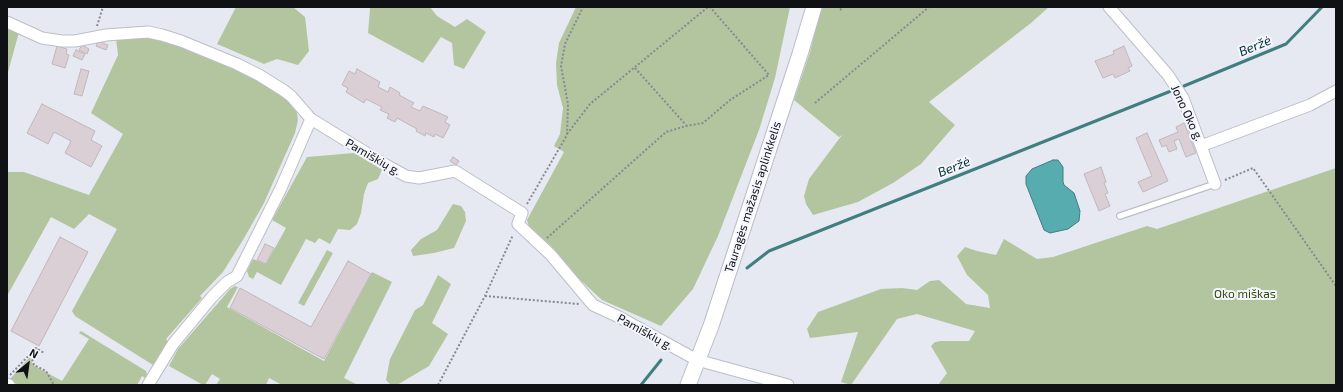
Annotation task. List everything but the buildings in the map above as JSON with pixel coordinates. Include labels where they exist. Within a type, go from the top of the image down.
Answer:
[{"type":"main road","name":"Tauragės mažasis aplinkkelis","points":[[688,385],[711,326],[814,7]]},
{"type":"street","name":"Jono Oko g.","points":[[1109,7],[1168,75],[1182,98],[1201,146],[1310,105],[1336,91]]},
{"type":"street","name":"Pamiškių g.","points":[[7,22],[42,38],[76,41],[93,37],[148,32],[181,41],[237,64],[259,75],[291,96],[311,119],[368,155],[406,176],[419,178],[455,171],[522,213]]},
{"type":"street","points":[[148,385],[173,344],[212,297],[227,282],[237,276],[281,188],[311,119]]},
{"type":"street","points":[[1201,146],[1215,184]]},
{"type":"street","points":[[518,224],[522,213]]},
{"type":"street","name":"Pamiškių g.","points":[[518,224],[540,244],[592,305],[619,317],[697,360],[788,385]]},
{"type":"lane","points":[[1120,216],[1215,184]]},
{"type":"path","points":[[93,37],[103,7]]},
{"type":"path","points":[[566,135],[568,104],[561,66],[565,44],[583,7]]},
{"type":"path","points":[[522,213],[566,135],[590,104],[709,7],[769,75],[730,100],[703,123],[666,132],[540,244]]},
{"type":"path","points":[[840,10],[843,7]]},
{"type":"path","points":[[815,103],[929,7]]},
{"type":"path","points":[[635,68],[686,126]]},
{"type":"path","points":[[1215,184],[1253,168],[1336,286]]},
{"type":"path","points":[[438,385],[485,296],[518,224]]},
{"type":"path","points":[[485,296],[592,305]]},
{"type":"path","points":[[7,377],[36,348],[38,349]]},
{"type":"path","points":[[38,349],[44,353]]},
{"type":"path","points":[[38,349],[32,359],[34,365],[46,371],[54,385]]},
{"type":"green space","points":[[236,7],[293,7],[305,17],[309,51],[298,65],[277,59],[264,64],[217,44]]},
{"type":"green space","points":[[369,7],[430,7],[437,16],[455,27],[467,19],[486,32],[464,69],[454,65],[452,43],[441,37],[423,63],[368,33]]},
{"type":"green space","points":[[576,7],[790,7],[775,78],[759,130],[718,236],[693,289],[661,326],[602,300],[577,277],[551,246],[529,227],[527,220],[564,152],[554,146],[560,134],[563,108],[557,85],[556,63],[559,43]]},
{"type":"green space","points":[[821,7],[1049,7],[1031,23],[929,102],[955,125],[921,164],[893,183],[858,202],[813,215],[806,204],[804,196],[809,179],[842,135],[839,137],[794,100],[810,52]]},
{"type":"green space","points":[[7,27],[19,32],[7,76]]},
{"type":"green space","points":[[154,35],[229,63],[286,95],[296,108],[298,120],[295,133],[264,203],[243,240],[223,272],[200,296],[202,298],[166,339],[169,343],[153,365],[75,316],[72,311],[117,229],[89,214],[74,229],[51,217],[7,296],[7,172],[24,172],[89,195],[123,134],[91,113],[118,55],[116,38]]},
{"type":"green space","points":[[354,153],[382,170],[378,179],[368,183],[357,224],[350,230],[338,229],[330,244],[319,238],[315,243],[306,239],[281,285],[257,272],[253,279],[249,277],[247,271],[253,259],[266,264],[286,228],[272,220],[307,157]]},
{"type":"green space","name":"Oko miškas","points":[[1336,168],[1336,385],[938,385],[947,373],[931,346],[935,342],[941,341],[969,341],[975,331],[917,314],[897,319],[851,385],[841,382],[858,332],[810,338],[807,329],[818,312],[881,289],[902,288],[917,290],[930,281],[939,280],[966,304],[990,308],[988,295],[967,275],[957,256],[965,247],[996,255],[1004,239],[1037,259],[1053,257],[1147,226],[1157,229]]},
{"type":"green space","points":[[453,204],[461,206],[465,212],[466,221],[454,248],[413,256],[411,250],[421,239],[437,230]]},
{"type":"green space","points":[[327,250],[333,253],[304,306],[298,303]]},
{"type":"green space","points":[[372,272],[392,282],[344,378],[358,385],[282,385],[269,378],[266,385],[216,385],[220,379],[212,374],[205,385],[203,385],[169,366],[178,349],[230,289],[235,286],[238,287],[227,307],[324,361]]},
{"type":"green space","points":[[438,275],[451,284],[432,323],[448,334],[429,366],[397,385],[391,385],[386,380],[390,359],[415,310],[423,305]]},
{"type":"green space","points":[[81,331],[146,371],[147,375],[145,378],[142,376],[137,385],[19,385],[9,380],[30,357],[33,365],[62,381],[89,339],[79,333]]},
{"type":"water","points":[[1053,160],[1058,160],[1063,167],[1064,185],[1074,193],[1080,211],[1079,221],[1068,229],[1050,233],[1044,230],[1026,184],[1026,176],[1032,169]]},
{"type":"waterway","name":"Beržė","points":[[1184,86],[1286,44],[1322,7]]},
{"type":"waterway","name":"Beržė","points":[[747,268],[769,251],[1171,91]]},
{"type":"waterway","name":"Beržė","points":[[641,385],[661,360]]}]
